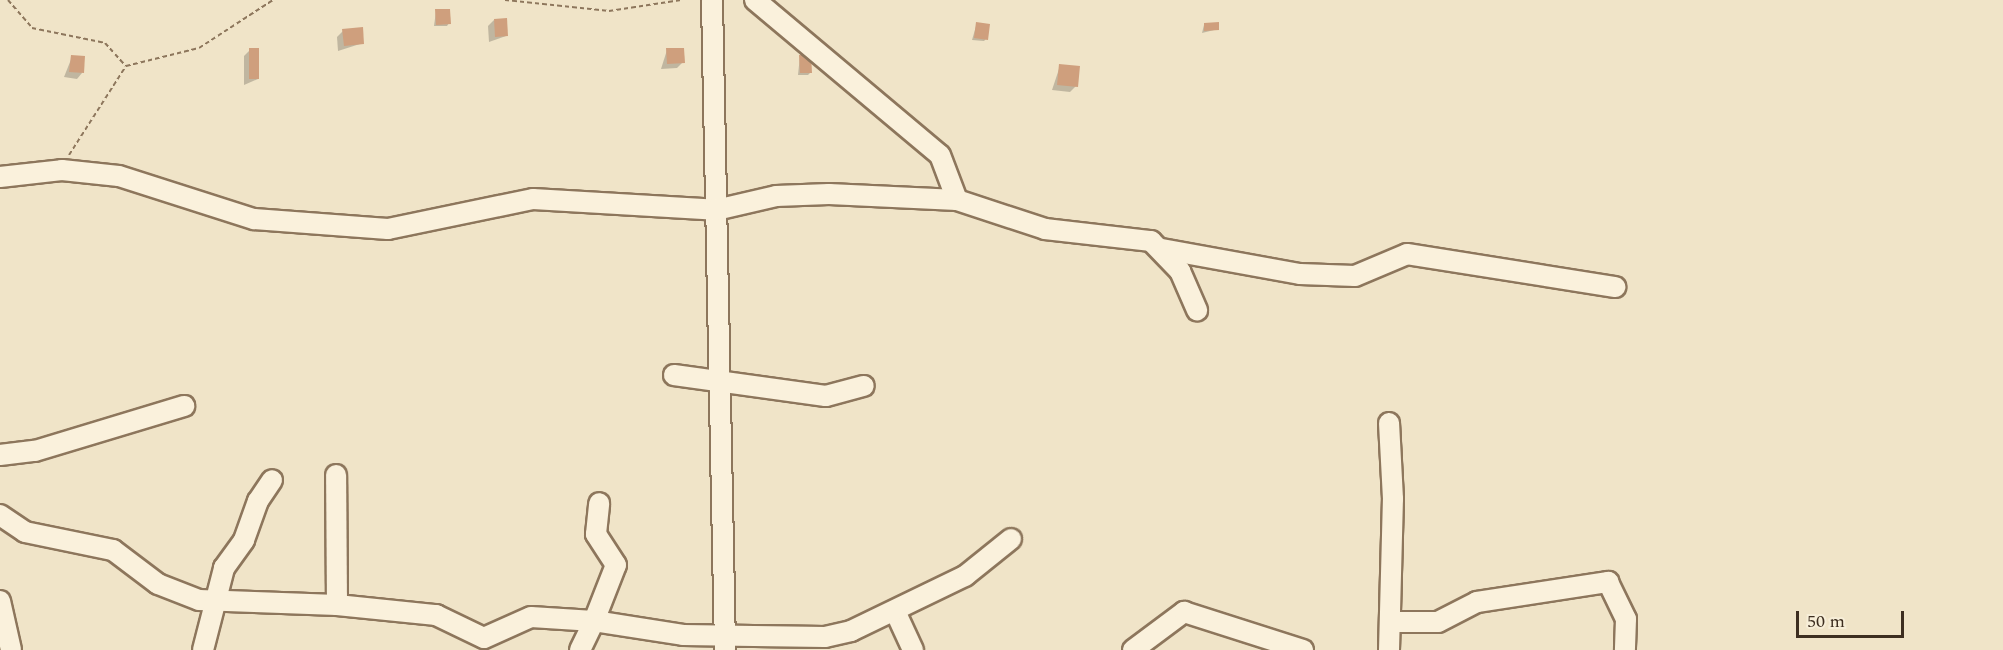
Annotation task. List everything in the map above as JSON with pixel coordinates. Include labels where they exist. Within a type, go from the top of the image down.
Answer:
[{"type":"street","points":[[712,0],[725,643]]},
{"type":"street","points":[[755,0],[940,155],[957,200]]},
{"type":"street","points":[[0,177],[62,170],[119,176],[254,219],[388,229],[533,199],[716,210],[776,196],[829,194],[957,200],[1045,229],[1130,237],[1162,249],[1300,274],[1355,276],[1407,254],[1615,287]]},
{"type":"street","points":[[1162,249],[1180,271],[1197,310]]},
{"type":"street","points":[[674,375],[720,385],[826,396],[864,386]]},
{"type":"street","points":[[0,455],[35,451],[184,406]]},
{"type":"street","points":[[1389,423],[1389,650]]},
{"type":"street","points":[[336,475],[337,605]]},
{"type":"street","points":[[203,650],[224,568],[244,540],[258,501],[272,480]]},
{"type":"street","points":[[580,650],[616,565],[596,534],[599,503]]},
{"type":"street","points":[[0,515],[25,532],[113,550],[158,584],[214,602],[337,605],[436,615],[491,644],[531,617],[594,621],[648,633],[725,643],[825,637],[895,611],[965,576],[1011,539]]},
{"type":"street","points":[[1390,622],[1438,622],[1477,602],[1608,582],[1626,619],[1625,650]]},
{"type":"street","points":[[0,601],[11,650]]},
{"type":"street","points":[[895,611],[913,650]]},
{"type":"street","points":[[1133,650],[1184,612],[1303,650]]},
{"type":"path","points":[[8,0],[32,28],[105,43],[126,66]]},
{"type":"path","points":[[62,170],[80,133],[126,66],[199,48],[273,0]]},
{"type":"path","points":[[505,0],[609,11],[681,0]]},
{"type":"building","points":[[435,9],[450,9],[451,24],[436,25]]},
{"type":"building","points":[[507,18],[508,36],[495,37],[494,19]]},
{"type":"building","points":[[976,22],[990,24],[988,40],[974,38]]},
{"type":"building","points":[[1219,22],[1219,30],[1204,31],[1204,23]]},
{"type":"building","points":[[363,27],[364,44],[344,46],[342,29]]},
{"type":"building","points":[[249,48],[259,48],[259,79],[249,79]]},
{"type":"building","points":[[666,48],[684,48],[685,63],[667,64]]},
{"type":"building","points":[[811,54],[812,73],[800,73],[799,55]]},
{"type":"building","points":[[71,55],[85,56],[84,73],[69,72]]},
{"type":"building","points":[[1059,64],[1080,66],[1078,87],[1057,85]]}]
